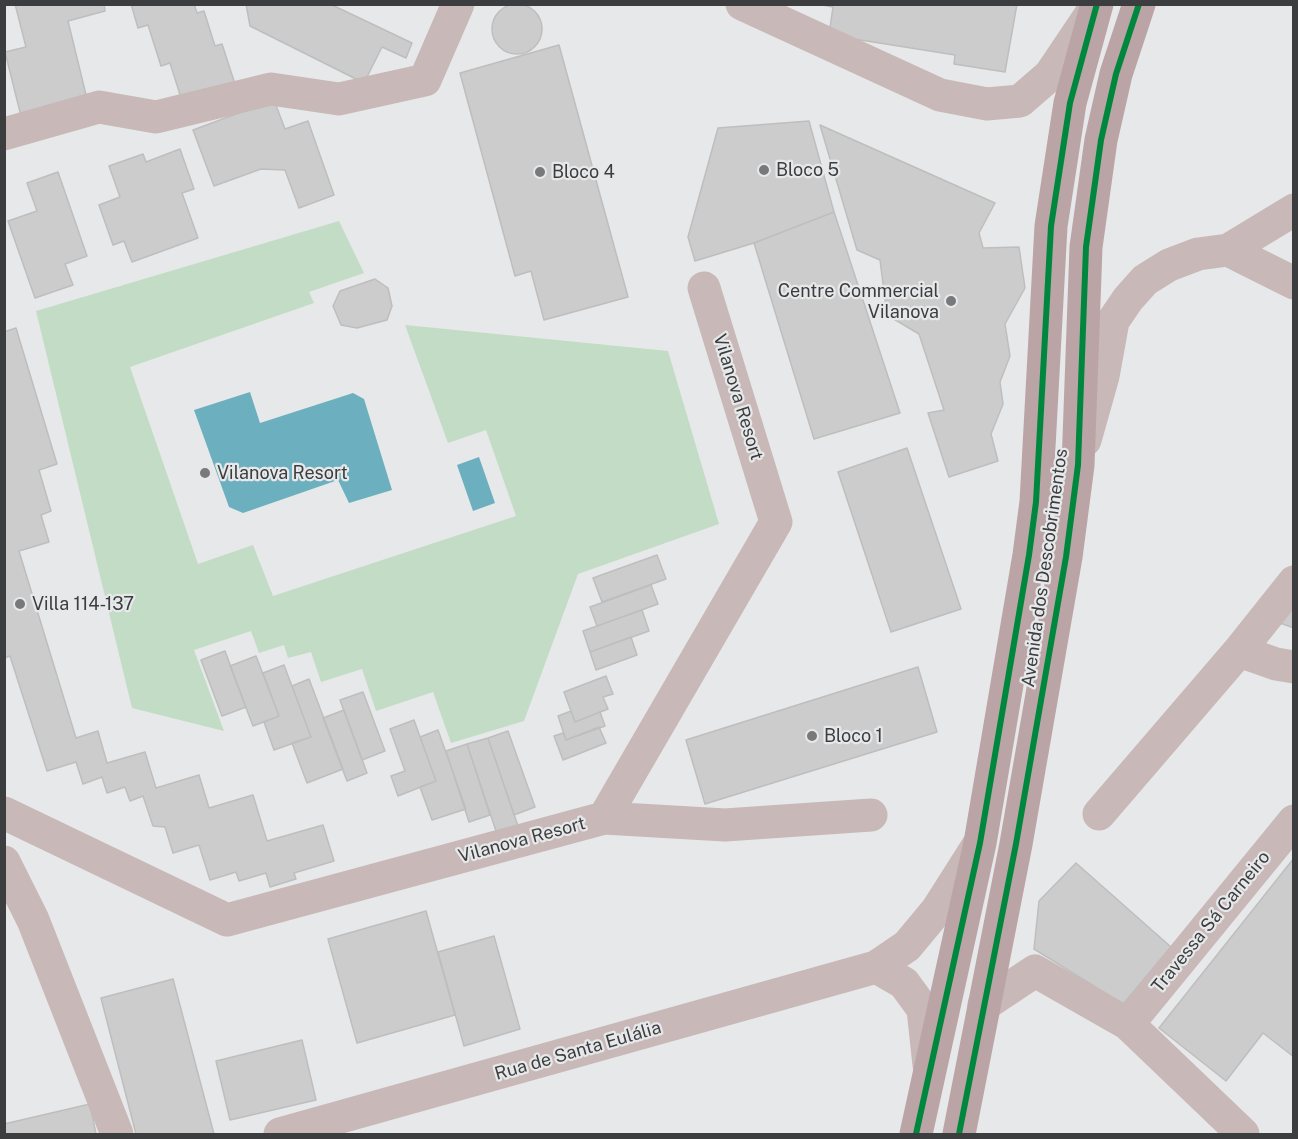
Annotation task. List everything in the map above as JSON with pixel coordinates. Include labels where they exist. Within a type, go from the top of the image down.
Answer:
[{"type":"main road","name":"Avenida dos Descobrimentos","points":[[959,1134],[1016,844],[1066,557],[1078,465],[1086,247],[1101,140],[1116,74],[1139,4]]},
{"type":"main road","name":"Avenida dos Descobrimentos","points":[[916,1134],[980,843],[1029,555],[1034,513],[1051,226],[1070,104],[1096,6]]},
{"type":"street","points":[[4,134],[99,107],[156,117],[271,89],[339,99],[425,80],[458,4]]},
{"type":"street","points":[[742,4],[940,95],[987,104],[1020,101],[1050,75],[1096,6]]},
{"type":"street","points":[[1078,465],[1103,376],[1113,321],[1128,299],[1145,280],[1169,266],[1198,254],[1228,250],[1293,210]]},
{"type":"street","points":[[1228,250],[1293,283]]},
{"type":"street","name":"Vilanova Resort","points":[[604,818],[776,522],[704,288]]},
{"type":"street","points":[[1099,814],[1239,651],[1293,582]]},
{"type":"street","points":[[1239,651],[1276,664],[1293,666]]},
{"type":"street","name":"Vilanova Resort","points":[[4,813],[227,920],[604,818],[725,825],[871,815]]},
{"type":"street","name":"Travessa Sá Carneiro","points":[[1128,1024],[1293,821]]},
{"type":"street","name":"Rua de Santa Eulália","points":[[280,1134],[331,1128],[876,967],[907,946],[937,910],[980,843]]},
{"type":"street","points":[[4,862],[33,920],[117,1134]]},
{"type":"street","points":[[876,967],[904,983],[923,1009],[930,1071]]},
{"type":"street","points":[[984,1005],[1035,971],[1128,1024],[1243,1134]]},
{"type":"green space","points":[[339,221],[364,273],[309,292],[314,303],[130,367],[198,564],[253,545],[273,596],[516,516],[486,430],[448,443],[405,325],[668,351],[719,524],[578,574],[524,721],[451,743],[433,692],[376,711],[362,669],[321,682],[311,652],[288,658],[284,645],[259,653],[251,631],[194,650],[224,731],[132,708],[36,311]]},
{"type":"water","points":[[250,392],[260,423],[353,393],[364,399],[392,490],[349,503],[338,480],[243,513],[229,507],[194,410]]},
{"type":"water","points":[[479,457],[495,503],[473,511],[457,465]]},
{"type":"building","points":[[15,4],[104,4],[105,11],[68,21],[88,103],[22,120],[5,52],[26,47]]},
{"type":"building","points":[[131,4],[194,4],[197,13],[204,11],[215,46],[222,44],[235,84],[182,101],[170,63],[161,66],[148,25],[138,28]]},
{"type":"building","points":[[246,4],[330,4],[412,43],[406,58],[382,47],[364,83],[250,26]]},
{"type":"building","points":[[512,4],[522,4],[535,11],[542,24],[542,34],[535,47],[522,54],[512,54],[503,50],[496,43],[492,34],[492,24],[496,15],[503,8]]},
{"type":"building","points":[[817,4],[1017,4],[1005,72],[954,64],[955,55],[829,35],[833,7]]},
{"type":"building","name":"Bloco 4","points":[[559,45],[628,297],[544,320],[531,271],[515,276],[460,73]]},
{"type":"building","points":[[274,100],[285,129],[308,121],[334,195],[299,208],[285,170],[261,169],[214,186],[193,130]]},
{"type":"building","name":"Bloco 5","points":[[809,121],[834,212],[754,243],[695,261],[688,237],[718,128]]},
{"type":"building","name":"Centre Commercial Vilanova","points":[[820,125],[995,203],[979,233],[983,248],[1019,247],[1025,288],[1005,324],[1010,356],[1000,382],[1003,404],[991,434],[998,461],[949,477],[928,413],[944,410],[919,334],[887,315],[880,260],[857,250]]},
{"type":"building","points":[[180,149],[194,189],[182,193],[198,238],[132,262],[124,241],[113,245],[99,205],[120,197],[109,166],[143,154],[146,162]]},
{"type":"building","points":[[58,172],[87,256],[65,264],[73,285],[35,298],[8,221],[37,211],[27,183]]},
{"type":"building","points":[[834,212],[900,413],[814,439],[754,243]]},
{"type":"building","points":[[375,279],[388,288],[392,306],[387,320],[357,328],[341,325],[333,306],[340,291]]},
{"type":"building","name":"Villa 114-137","points":[[16,328],[57,464],[39,470],[51,511],[41,515],[49,542],[19,551],[76,738],[98,731],[107,763],[145,752],[156,788],[199,775],[209,808],[253,795],[267,841],[323,825],[334,861],[294,873],[296,879],[270,887],[266,873],[239,881],[236,872],[210,880],[199,845],[173,853],[165,827],[153,826],[143,796],[130,801],[125,787],[107,793],[102,777],[83,784],[76,762],[47,771],[10,656],[4,658],[4,332]]},
{"type":"building","points":[[907,448],[961,609],[891,632],[838,472]]},
{"type":"building","points":[[657,555],[666,579],[602,602],[593,578]]},
{"type":"building","points":[[651,585],[658,604],[597,626],[590,607]]},
{"type":"building","points":[[1294,606],[1294,628],[1280,623]]},
{"type":"building","points":[[642,610],[649,631],[590,652],[583,631]]},
{"type":"building","points":[[631,637],[637,655],[596,670],[590,652]]},
{"type":"building","points":[[225,651],[246,707],[222,716],[201,660]]},
{"type":"building","points":[[256,656],[279,716],[253,726],[230,666]]},
{"type":"building","points":[[284,665],[311,737],[274,750],[264,722],[279,716],[263,673]]},
{"type":"building","name":"Bloco 1","points":[[918,667],[937,732],[705,804],[686,740]]},
{"type":"building","points":[[606,676],[613,694],[603,697],[608,709],[575,722],[564,692]]},
{"type":"building","points":[[309,679],[343,769],[307,783],[292,743],[311,737],[292,686]]},
{"type":"building","points":[[363,692],[385,751],[362,760],[340,700]]},
{"type":"building","points":[[344,710],[367,773],[347,781],[323,718]]},
{"type":"building","points":[[571,711],[575,722],[600,712],[605,726],[566,740],[558,716]]},
{"type":"building","points":[[414,720],[436,781],[398,796],[391,776],[405,771],[390,729]]},
{"type":"building","points":[[599,727],[606,743],[563,760],[554,736],[563,733],[566,740]]},
{"type":"building","points":[[438,730],[466,809],[432,820],[420,787],[436,781],[420,737]]},
{"type":"building","points":[[508,731],[535,807],[514,815],[488,738]]},
{"type":"building","points":[[488,738],[518,826],[497,834],[467,744]]},
{"type":"building","points":[[467,744],[490,815],[469,822],[446,751]]},
{"type":"building","points":[[1294,858],[1294,1057],[1263,1033],[1226,1081],[1159,1028]]},
{"type":"building","points":[[1076,863],[1171,947],[1123,1004],[1034,949],[1039,901]]},
{"type":"building","points":[[426,911],[455,1015],[357,1043],[328,939]]},
{"type":"building","points":[[494,936],[520,1029],[464,1046],[438,952]]},
{"type":"building","points":[[173,979],[214,1134],[136,1134],[101,998]]},
{"type":"building","points":[[302,1040],[316,1100],[230,1120],[216,1061]]},
{"type":"building","points":[[90,1104],[96,1134],[4,1134],[4,1124]]},
{"type":"cycle path","points":[[916,1134],[980,843],[1029,555],[1036,502],[1051,226],[1070,103],[1097,4]]},
{"type":"cycle path","points":[[959,1134],[1016,844],[1066,557],[1078,465],[1086,247],[1101,140],[1116,74],[1139,4]]},
{"type":"place","name":"Bloco 5","points":[[764,170]]},
{"type":"place","name":"Bloco 4","points":[[540,172]]},
{"type":"place","name":"Centre Commercial Vilanova","points":[[951,301]]},
{"type":"place","name":"Vilanova Resort","points":[[205,473]]},
{"type":"place","name":"Villa 114-137","points":[[20,604]]},
{"type":"place","name":"Bloco 1","points":[[812,736]]}]
